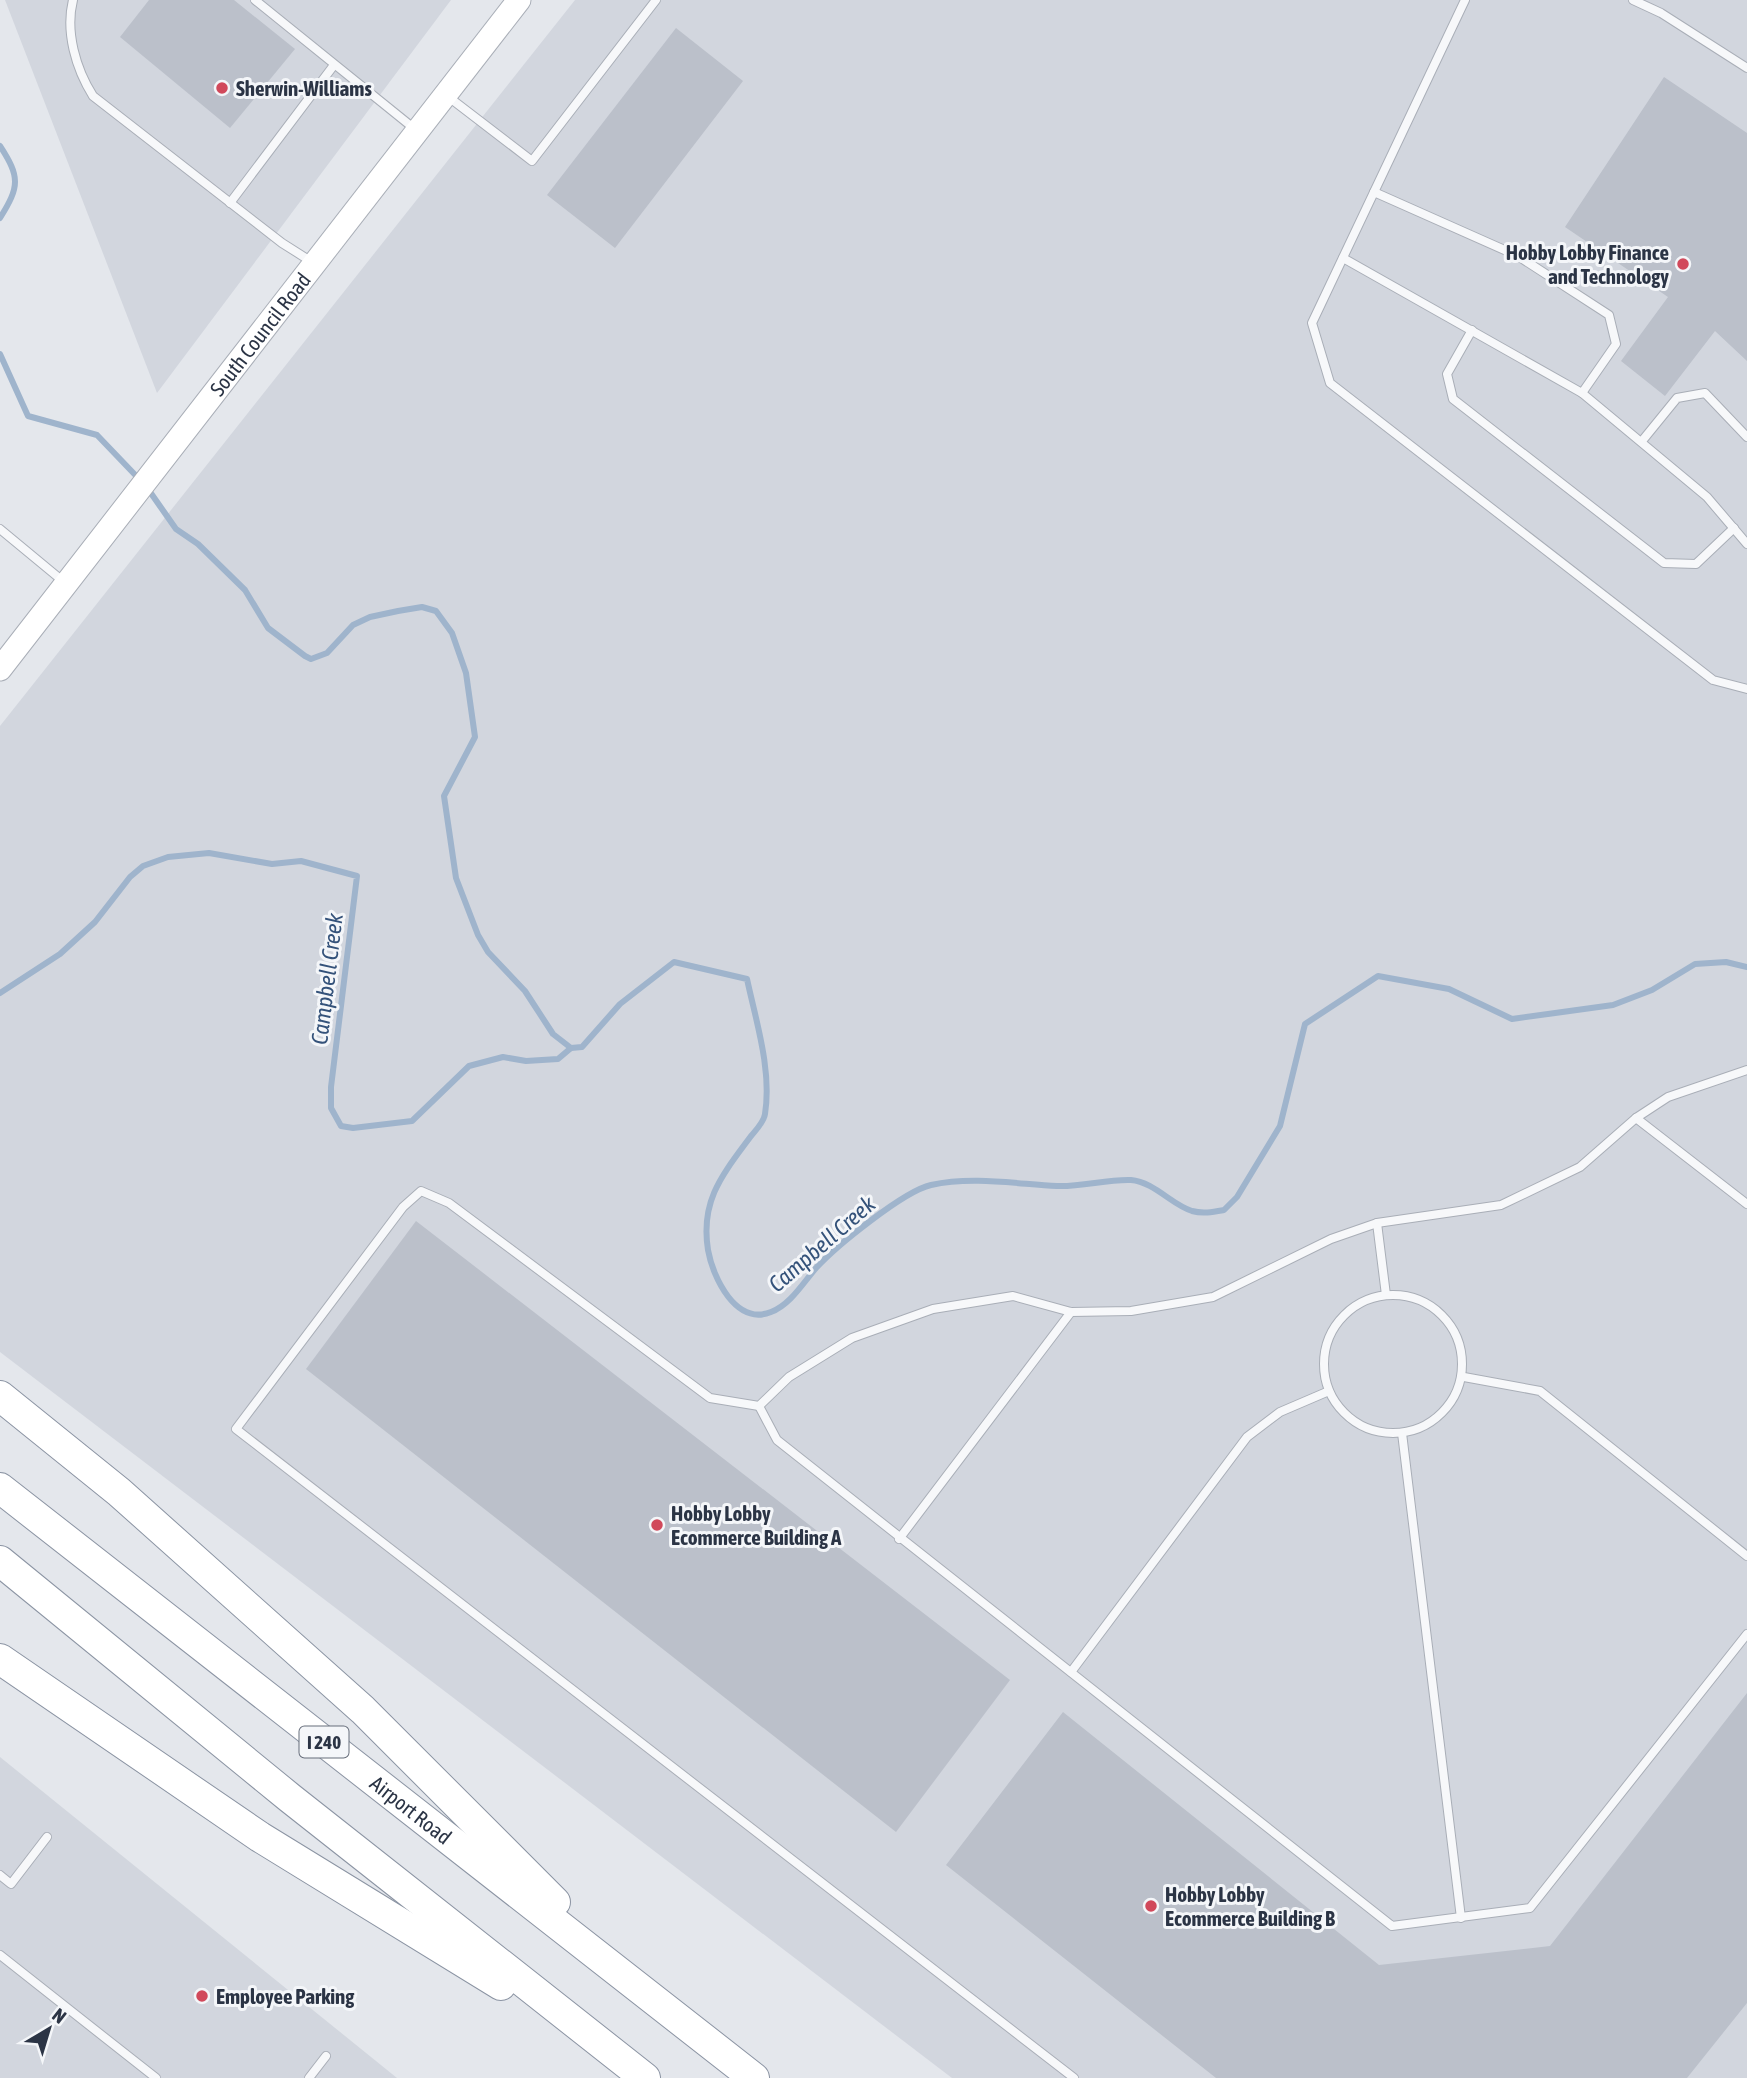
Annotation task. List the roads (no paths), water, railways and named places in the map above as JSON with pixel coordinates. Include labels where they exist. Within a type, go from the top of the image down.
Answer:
[{"type":"highway","points":[[0,1396],[119,1492],[363,1710],[648,1995]]},
{"type":"highway","name":"Airport Road","points":[[0,1488],[754,2078]]},
{"type":"highway","points":[[0,1561],[290,1798],[645,2078]]},
{"type":"highway","points":[[0,1659],[260,1838],[618,2057]]},
{"type":"main road","name":"South Council Road","points":[[0,668],[519,0]]},
{"type":"lane","points":[[73,0],[72,40],[80,76],[93,96],[315,264]]},
{"type":"lane","points":[[255,0],[418,131]]},
{"type":"lane","points":[[446,94],[532,162],[656,0]]},
{"type":"lane","points":[[1465,0],[1312,323],[1330,383],[1713,680],[1747,689]]},
{"type":"lane","points":[[1633,0],[1661,13],[1747,68]]},
{"type":"lane","points":[[230,202],[334,65]]},
{"type":"lane","points":[[1374,192],[1518,256],[1609,316],[1616,344],[1582,393]]},
{"type":"lane","points":[[1343,258],[1582,393],[1707,497],[1747,544]]},
{"type":"lane","points":[[1472,330],[1447,373],[1453,399],[1664,564],[1696,564],[1734,528]]},
{"type":"lane","points":[[1642,441],[1677,398],[1705,393],[1747,437]]},
{"type":"lane","points":[[0,529],[66,584]]},
{"type":"lane","points":[[759,1406],[789,1377],[852,1338],[933,1309],[1013,1296],[1071,1312],[1131,1311],[1213,1297],[1331,1239],[1377,1223],[1501,1205],[1580,1167],[1636,1118],[1668,1097],[1747,1070]]},
{"type":"lane","points":[[1636,1118],[1747,1204]]},
{"type":"lane","points":[[759,1406],[709,1398],[449,1203],[421,1191],[403,1207],[236,1429],[1074,2078]]},
{"type":"lane","points":[[1377,1223],[1386,1295]]},
{"type":"lane","points":[[1386,1295],[1408,1296],[1429,1305],[1446,1320],[1457,1339],[1464,1377],[1452,1401],[1439,1417],[1421,1428],[1402,1433],[1384,1433],[1358,1424],[1338,1406],[1329,1391],[1324,1373],[1324,1354],[1334,1329],[1352,1308],[1386,1295]]},
{"type":"lane","points":[[899,1539],[1071,1312]]},
{"type":"lane","points":[[1464,1377],[1541,1391],[1747,1556]]},
{"type":"lane","points":[[1071,1672],[1247,1437],[1280,1412],[1329,1391]]},
{"type":"lane","points":[[759,1406],[777,1440],[1392,1926],[1530,1908],[1747,1634]]},
{"type":"lane","points":[[1402,1433],[1461,1918]]},
{"type":"lane","points":[[0,1875],[11,1884],[47,1837]]},
{"type":"lane","points":[[0,1955],[156,2078]]},
{"type":"lane","points":[[309,2078],[326,2056]]},
{"type":"waterway","points":[[0,146],[11,166],[15,182],[11,198],[0,218]]},
{"type":"waterway","points":[[0,354],[28,416],[97,435],[141,481]]},
{"type":"waterway","points":[[148,489],[176,529],[198,544],[245,590],[268,628],[311,659],[327,653],[353,625],[370,617],[422,607],[436,611],[452,633],[466,673],[475,737],[444,796],[456,878],[478,935],[488,952],[525,991],[553,1034],[571,1048]]},
{"type":"waterway","name":"Campbell Creek","points":[[0,993],[60,954],[95,922],[130,877],[143,866],[168,857],[209,853],[272,864],[301,861],[357,876],[331,1087],[331,1108],[341,1126],[353,1128],[412,1121],[469,1066],[503,1057],[526,1061],[558,1059],[571,1048],[582,1047],[620,1004],[674,962],[747,979],[765,1063],[765,1114],[716,1189],[707,1216],[706,1232],[711,1261],[721,1286],[737,1306],[758,1315],[771,1312],[784,1304],[826,1258],[871,1220],[904,1197],[931,1185],[978,1181],[1066,1186],[1131,1180],[1155,1189],[1192,1211],[1204,1213],[1224,1210],[1237,1197],[1280,1126],[1305,1024],[1378,976],[1449,989],[1512,1019],[1613,1005],[1652,990],[1695,964],[1726,962],[1747,967]]},
{"type":"place","name":"Sherwin-Williams","points":[[222,88]]},
{"type":"place","name":"Hobby Lobby Finance and Technology","points":[[1683,264]]},
{"type":"place","name":"Hobby Lobby Ecommerce Building A","points":[[657,1525]]},
{"type":"place","name":"Hobby Lobby Ecommerce Building B","points":[[1151,1906]]},
{"type":"place","name":"Employee Parking","points":[[202,1996]]}]
